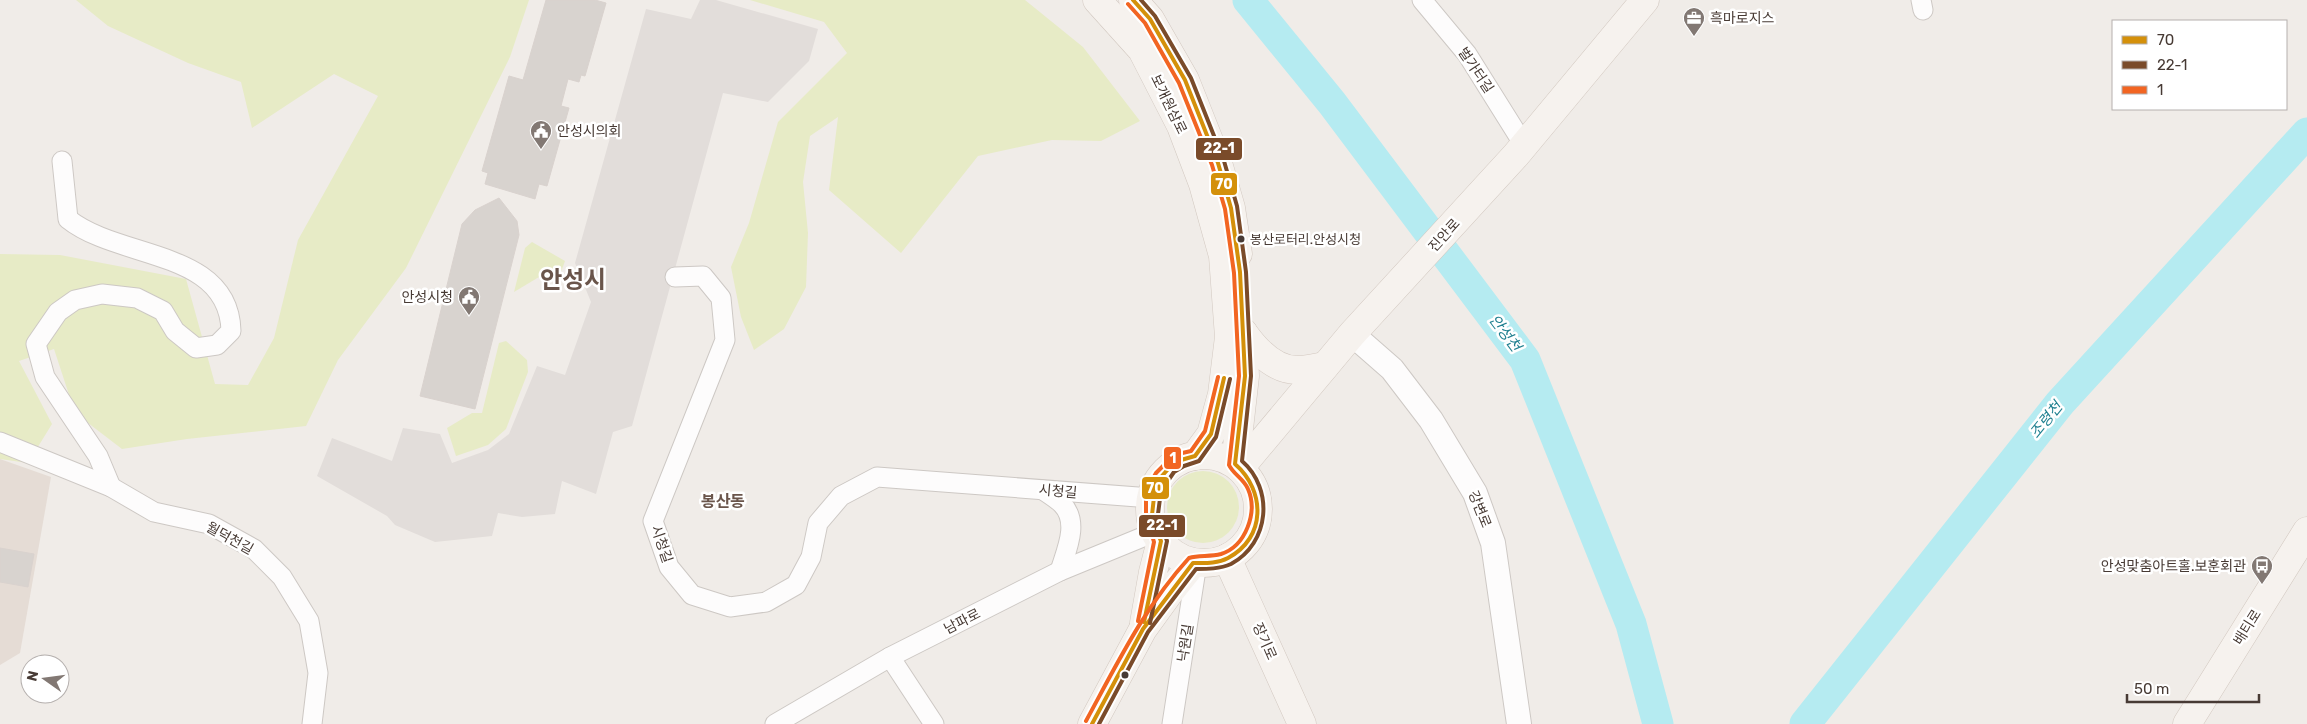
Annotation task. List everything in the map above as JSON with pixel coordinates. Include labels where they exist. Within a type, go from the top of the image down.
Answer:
[{"type":"main road","name":"보개원삼로","points":[[1097,0],[1142,50],[1181,126],[1203,184],[1223,256],[1229,337],[1223,385],[1211,434],[1195,456]]},
{"type":"main road","name":"보개원삼로","points":[[1133,0],[1150,19],[1185,80],[1218,163],[1231,208],[1240,272],[1245,376],[1237,466]]},
{"type":"main road","name":"진안로","points":[[1237,466],[1352,334],[1520,150],[1645,0]]},
{"type":"main road","points":[[1243,332],[1254,347],[1272,363],[1295,370],[1325,366]]},
{"type":"main road","points":[[1212,455],[1224,458],[1237,466],[1252,482],[1258,500],[1258,519],[1252,535],[1242,548],[1227,558],[1211,563],[1195,563],[1178,556],[1158,536],[1150,515],[1151,498],[1158,480],[1170,466],[1187,457],[1212,455]]},
{"type":"main road","name":"배티로","points":[[2187,724],[2307,531]]},
{"type":"main road","points":[[1143,629],[1158,536]]},
{"type":"main road","name":"장기로","points":[[1227,558],[1302,724]]},
{"type":"main road","points":[[1092,724],[1143,629],[1169,593],[1195,563]]},
{"type":"street","name":"벌가터길","points":[[1422,0],[1467,54],[1520,150]]},
{"type":"street","points":[[62,160],[68,219],[79,228],[116,244],[179,263],[202,275],[223,297],[230,314],[230,332],[217,345],[196,348],[175,331],[163,311],[137,298],[102,294],[75,300],[58,312],[46,328],[36,344],[45,377],[98,456],[111,487]]},
{"type":"street","name":"시청길","points":[[675,277],[703,276],[721,298],[725,340],[653,521],[669,567],[692,595],[730,607],[766,602],[796,585],[811,557],[818,523],[841,496],[877,477],[1151,498]]},
{"type":"street","name":"강변로","points":[[1352,334],[1392,369],[1431,420],[1475,493],[1493,543],[1520,724]]},
{"type":"street","name":"월덕천길","points":[[0,442],[111,487],[154,512],[210,524],[254,549],[282,577],[309,622],[318,673],[312,724]]},
{"type":"street","points":[[1042,489],[1062,504],[1069,513],[1071,527],[1068,548],[1060,571]]},
{"type":"street","name":"남파로","points":[[775,724],[890,657],[1060,571],[1158,536]]},
{"type":"street","name":"낙원길","points":[[1172,724],[1195,563]]},
{"type":"street","points":[[890,657],[934,724]]},
{"type":"shaded area","points":[[700,0],[716,0],[818,29],[809,61],[768,102],[723,93],[632,426],[613,432],[596,494],[562,481],[555,514],[522,517],[498,513],[492,536],[435,542],[395,525],[387,516],[317,476],[332,438],[392,461],[403,428],[440,434],[452,463],[488,450],[509,434],[537,366],[565,375],[591,302],[575,263],[646,9],[691,19]]},
{"type":"shaded area","points":[[0,459],[51,477],[20,653],[0,665]]},
{"type":"green space","points":[[76,0],[529,0],[510,57],[406,268],[338,360],[306,426],[187,439],[122,449],[75,413],[54,349],[19,361],[52,424],[28,463],[0,459],[0,254],[60,255],[186,279],[215,384],[248,385],[274,338],[298,240],[378,96],[334,74],[252,128],[241,82],[188,63],[108,26]]},
{"type":"green space","points":[[750,0],[1025,0],[1083,47],[1140,121],[1101,141],[1052,140],[978,156],[901,253],[829,190],[838,117],[810,136],[803,182],[808,233],[806,287],[784,329],[754,350],[741,317],[731,267],[749,223],[778,122],[847,53],[824,22]]},
{"type":"green space","points":[[532,242],[565,261],[561,272],[539,277],[514,292],[525,248]]},
{"type":"green space","points":[[506,341],[527,360],[528,372],[506,429],[488,445],[456,456],[447,428],[472,413],[482,413],[499,343]]},
{"type":"green space","points":[[1203,471],[1223,477],[1233,487],[1239,507],[1233,527],[1223,537],[1203,543],[1183,537],[1173,527],[1167,507],[1173,487],[1183,477]]},
{"type":"building","points":[[546,0],[595,0],[606,3],[585,76],[581,75],[579,82],[568,79],[561,106],[569,108],[547,186],[539,184],[535,199],[485,184],[488,173],[482,171],[509,76],[523,80]]},
{"type":"building","name":"안성시청","points":[[499,198],[517,221],[519,235],[475,409],[420,396],[462,224],[475,210]]},
{"type":"building","points":[[0,548],[34,554],[28,587],[0,582]]},
{"type":"waterway","name":"안성천","points":[[1248,0],[1332,103],[1525,360],[1631,624],[1658,724]]},
{"type":"waterway","name":"조령천","points":[[1805,724],[2060,403],[2307,133]]},
{"type":"transit line","name":"70","points":[[1092,724],[1143,629],[1193,563],[1219,561],[1228,558],[1240,549],[1249,539],[1255,527],[1257,514],[1256,500],[1252,487],[1245,475],[1235,464],[1245,376],[1240,272],[1231,208],[1218,163],[1185,80],[1150,19],[1133,0]]},
{"type":"transit line","name":"22-1","points":[[1099,724],[1148,632],[1196,569],[1227,566],[1244,555],[1254,543],[1260,530],[1263,515],[1263,500],[1259,486],[1252,473],[1242,461],[1251,376],[1246,272],[1237,206],[1224,161],[1191,78],[1155,16],[1141,0]]},
{"type":"transit line","name":"1","points":[[1086,721],[1133,636],[1173,576],[1189,558],[1221,554],[1237,544],[1248,527],[1252,508],[1251,498],[1246,485],[1229,465],[1239,376],[1234,273],[1225,209],[1212,165],[1179,83],[1145,23],[1128,4]]},
{"type":"transit line","name":"1","points":[[1138,621],[1154,542],[1146,515],[1146,500],[1149,486],[1156,473],[1166,463],[1178,454],[1191,451],[1205,431],[1218,377]]},
{"type":"transit line","name":"70","points":[[1144,622],[1161,541],[1152,515],[1155,488],[1161,477],[1170,467],[1181,460],[1195,456],[1211,434],[1224,378]]},
{"type":"transit line","name":"22-1","points":[[1150,623],[1167,541],[1158,514],[1161,491],[1174,472],[1199,461],[1216,437],[1230,379]]},
{"type":"place","name":"흑마로지스","points":[[1694,37]]},
{"type":"place","name":"안성시의회","points":[[541,150]]},
{"type":"place","name":"봉산로터리.안성시청","points":[[1241,239]]},
{"type":"place","name":"안성시청","points":[[469,316]]},
{"type":"place","name":"안성맞춤아트홀.보훈회관","points":[[2262,585]]},
{"type":"district","name":"안성시","points":[[573,280]]},
{"type":"district","name":"봉산동","points":[[723,501]]}]
